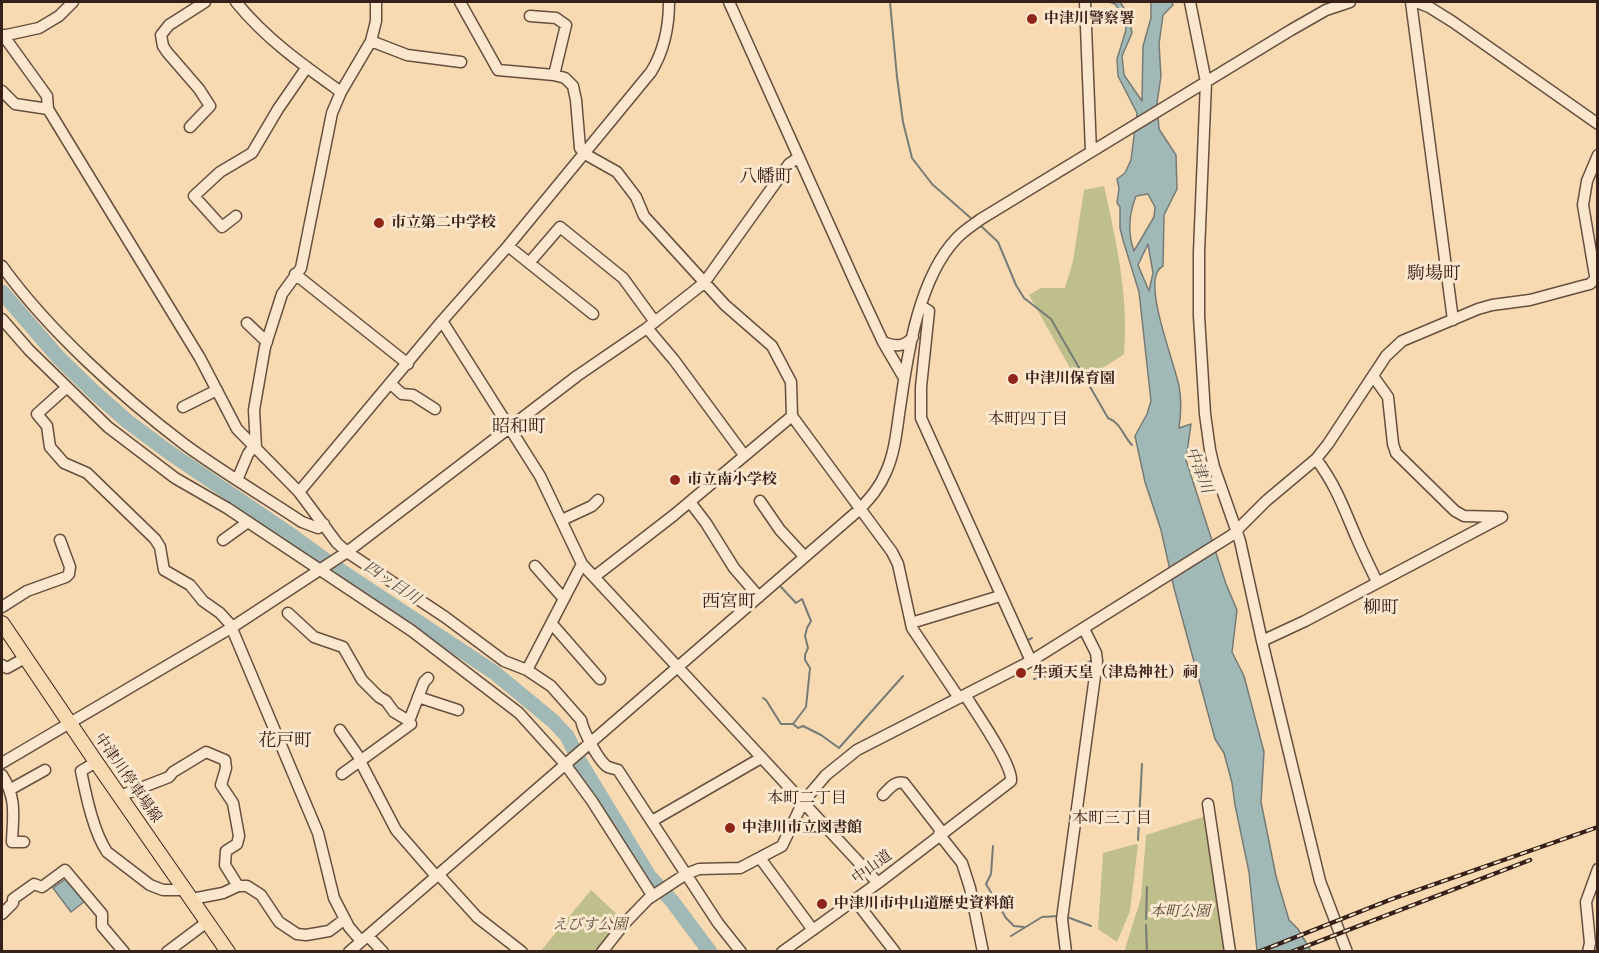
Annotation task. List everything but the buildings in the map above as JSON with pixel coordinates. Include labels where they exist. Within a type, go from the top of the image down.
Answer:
[{"type":"main road","name":"中津川停車場線","points":[[2,623],[228,951]]},
{"type":"street","points":[[73,2],[59,15],[39,28],[2,36],[47,96],[48,109],[200,358],[237,429],[299,492],[337,543],[347,552],[445,617],[504,661],[526,670],[550,686],[581,720],[589,744],[607,766],[618,770],[718,923],[741,951]]},
{"type":"street","points":[[190,127],[210,106],[199,89],[167,52],[161,35],[169,25],[205,2]]},
{"type":"street","points":[[236,2],[254,23],[341,92]]},
{"type":"street","points":[[237,480],[248,454],[255,447],[254,410],[267,342],[282,294],[301,268],[332,113],[341,92],[371,41],[376,21],[376,2]]},
{"type":"street","points":[[460,2],[498,70],[554,75],[565,78],[573,86],[580,148],[585,154],[617,172],[636,197],[644,216],[725,305],[772,346],[791,382],[792,416],[892,552],[898,564],[911,624],[917,636],[962,697]]},
{"type":"street","points":[[299,492],[633,96],[659,59],[669,2]]},
{"type":"street","points":[[729,2],[883,342],[904,378]]},
{"type":"street","points":[[1085,2],[1096,149]]},
{"type":"street","points":[[1190,2],[1206,82],[1199,316],[1210,450],[1234,533],[1240,541],[1320,881],[1347,951]]},
{"type":"street","points":[[349,951],[860,510],[875,493],[886,474],[895,449],[904,378],[926,288],[935,270],[957,239],[981,219],[1206,82],[1326,10],[1350,2]]},
{"type":"street","points":[[1411,2],[1453,320]]},
{"type":"street","points":[[1416,2],[1453,22],[1598,124]]},
{"type":"street","points":[[530,16],[556,18],[566,25],[554,75]]},
{"type":"street","points":[[371,41],[407,55],[461,62]]},
{"type":"street","points":[[236,216],[222,227],[194,196],[220,172],[252,153],[278,109],[307,67]]},
{"type":"street","points":[[2,91],[15,104],[48,109]]},
{"type":"street","points":[[603,951],[624,924],[654,895],[686,874],[699,869],[740,868],[782,846],[803,802],[826,775],[857,750],[1031,661],[1234,533],[1266,501],[1316,459],[1386,356],[1402,341],[1492,305],[1530,300],[1582,286],[1594,280],[1596,276],[1583,205],[1587,181],[1598,155]]},
{"type":"street","points":[[2,763],[231,628],[347,552],[578,376],[651,325],[704,283],[789,164],[799,157]]},
{"type":"street","points":[[529,263],[560,227],[623,278],[674,360],[744,455]]},
{"type":"street","points":[[508,246],[593,314]]},
{"type":"street","points":[[3,271],[114,386],[183,443],[302,522],[318,528],[324,524]]},
{"type":"street","points":[[295,274],[408,364]]},
{"type":"street","points":[[921,306],[929,311],[921,387],[921,418],[1031,661]]},
{"type":"street","points":[[2,319],[66,388],[108,427],[175,478],[248,522],[420,637],[519,713],[568,762],[654,895]]},
{"type":"street","points":[[442,321],[540,476],[582,564],[878,883]]},
{"type":"street","points":[[247,323],[267,342]]},
{"type":"street","points":[[883,342],[900,346],[913,337]]},
{"type":"street","points":[[1262,641],[1305,621],[1502,517],[1464,516],[1455,511],[1396,453],[1388,397],[1373,376]]},
{"type":"street","points":[[391,384],[402,394],[413,395],[435,409]]},
{"type":"street","points":[[66,388],[37,414],[48,426],[50,447],[63,463],[87,473],[116,500],[155,539],[160,547],[164,570],[190,585],[203,601],[220,613],[230,624],[318,833],[332,890],[345,919],[364,938],[382,951]]},
{"type":"street","points":[[183,407],[217,390]]},
{"type":"street","points":[[594,578],[690,502],[792,416]]},
{"type":"street","points":[[1316,459],[1330,476],[1340,495],[1357,541],[1377,582]]},
{"type":"street","points":[[562,520],[592,506],[598,500]]},
{"type":"street","points":[[760,501],[780,530],[804,556]]},
{"type":"street","points":[[690,502],[734,568],[759,597]]},
{"type":"street","points":[[224,540],[248,522]]},
{"type":"street","points":[[2,607],[27,591],[69,574],[70,567],[60,540]]},
{"type":"street","points":[[526,670],[582,564]]},
{"type":"street","points":[[535,566],[564,599]]},
{"type":"street","points":[[911,624],[1000,596]]},
{"type":"street","points":[[288,613],[314,637],[343,647],[362,680],[386,701],[394,712],[409,721]]},
{"type":"street","points":[[552,624],[600,678]]},
{"type":"street","points":[[1066,951],[1062,919],[1097,661],[1096,653],[1084,628]]},
{"type":"street","points":[[2,665],[7,668],[25,658]]},
{"type":"street","points":[[342,774],[411,724],[409,721],[428,678]]},
{"type":"street","points":[[418,697],[458,710]]},
{"type":"street","name":"中山道","points":[[782,951],[878,883],[1011,781],[1012,775],[1000,751],[962,697]]},
{"type":"street","points":[[340,730],[360,760],[396,830],[477,917],[522,951]]},
{"type":"street","points":[[120,796],[169,777],[173,772],[206,752],[225,760],[226,768],[221,785],[233,803],[239,836],[237,844],[226,851],[225,865],[238,886]]},
{"type":"street","points":[[652,821],[761,758]]},
{"type":"street","points":[[96,762],[81,771],[89,805],[103,846],[106,852],[150,885],[188,895],[223,893],[238,886],[247,886],[261,895],[279,922],[297,934],[306,935],[329,931],[345,919]]},
{"type":"street","points":[[10,789],[45,770]]},
{"type":"street","points":[[2,775],[13,800],[12,842],[24,842]]},
{"type":"street","points":[[883,795],[895,783],[904,783],[962,863],[970,888],[983,951]]},
{"type":"street","points":[[1208,804],[1230,951]]},
{"type":"street","points":[[760,858],[813,930]]},
{"type":"street","points":[[1588,951],[1590,943],[1586,902],[1598,869]]},
{"type":"street","points":[[2,914],[13,903],[13,899],[34,884],[42,887],[65,870],[102,914],[102,926],[124,951]]},
{"type":"street","points":[[854,899],[895,951]]},
{"type":"street","points":[[167,951],[207,922]]},
{"type":"green space","points":[[1104,186],[1123,290],[1124,354],[1079,384],[1029,295],[1041,288],[1065,288],[1073,261],[1084,190]]},
{"type":"green space","name":"本町公園","points":[[1206,816],[1224,951],[1124,952],[1141,898],[1146,835]]},
{"type":"green space","name":"本町公園","points":[[1138,845],[1130,911],[1117,942],[1098,929],[1103,853]]},
{"type":"green space","name":"えびす公園","points":[[591,890],[623,920],[595,951],[540,952]]},
{"type":"water","points":[[1109,2],[1120,2],[1129,16],[1132,33],[1122,56],[1124,75],[1142,101],[1143,46],[1151,18],[1151,2],[1172,2],[1173,5],[1163,15],[1159,44],[1161,76],[1157,103],[1159,129],[1176,155],[1177,189],[1164,215],[1163,266],[1157,272],[1155,283],[1158,312],[1181,397],[1179,428],[1191,424],[1186,460],[1226,584],[1237,610],[1232,652],[1244,676],[1264,752],[1261,802],[1276,876],[1289,920],[1298,929],[1311,951],[1257,951],[1249,872],[1232,783],[1224,753],[1215,739],[1174,588],[1161,530],[1145,482],[1135,436],[1151,401],[1139,292],[1120,228],[1120,207],[1117,203],[1119,188],[1117,179],[1125,173],[1131,160],[1137,113],[1118,76],[1117,59],[1126,30],[1124,17],[1115,4]],"holes":[[[1148,194],[1155,207],[1154,217],[1134,251],[1130,230],[1132,210],[1136,196]],[[1148,244],[1153,273],[1149,291],[1138,265]]]},
{"type":"water","points":[[67,878],[85,901],[71,912],[53,888]]},
{"type":"waterway","points":[[890,2],[903,122],[912,158],[932,184],[973,220]]},
{"type":"waterway","points":[[980,225],[998,242],[1024,298],[1051,319],[1108,418],[1119,426],[1132,445]]},
{"type":"waterway","name":"四ッ目川","points":[[2,292],[58,357],[127,421],[335,567],[495,673],[553,721],[567,736],[581,764],[649,876],[672,901],[710,952]]},
{"type":"waterway","points":[[781,587],[796,603],[802,599],[811,621],[805,636],[808,648],[805,660],[810,668],[806,707],[793,724],[798,728],[803,726],[839,748],[903,676]]},
{"type":"waterway","points":[[1026,641],[1032,638]]},
{"type":"waterway","points":[[1034,679],[1094,660]]},
{"type":"waterway","points":[[763,698],[781,724],[793,724]]},
{"type":"waterway","points":[[1138,840],[1142,764]]},
{"type":"waterway","points":[[993,846],[991,874],[986,884],[1006,918],[1014,926],[1024,927]]},
{"type":"waterway","points":[[1146,919],[1147,887]]},
{"type":"waterway","points":[[965,889],[966,897]]},
{"type":"waterway","points":[[1011,936],[1042,917],[1059,916]]},
{"type":"waterway","points":[[1067,917],[1091,926]]},
{"type":"waterway","points":[[1146,925],[1147,952]]},
{"type":"railway","points":[[1258,952],[1392,899],[1598,827]]},
{"type":"railway","points":[[1291,952],[1530,860]]},
{"type":"place","name":"中津川警察署","points":[[1032,19]]},
{"type":"place","name":"市立第二中学校","points":[[379,223]]},
{"type":"place","name":"中津川保育園","points":[[1013,379]]},
{"type":"place","name":"市立南小学校","points":[[675,480]]},
{"type":"place","name":"牛頭天皇（津島神社）祠","points":[[1021,673]]},
{"type":"place","name":"中津川市立図書館","points":[[730,828]]},
{"type":"place","name":"中津川市中山道歴史資料館","points":[[822,904]]},
{"type":"district","name":"八幡町","points":[[766,177]]},
{"type":"district","name":"駒場町","points":[[1434,274]]},
{"type":"district","name":"本町四丁目","points":[[1028,419]]},
{"type":"district","name":"昭和町","points":[[519,427]]},
{"type":"district","name":"西宮町","points":[[729,602]]},
{"type":"district","name":"柳町","points":[[1381,608]]},
{"type":"district","name":"花戸町","points":[[285,741]]},
{"type":"district","name":"本町二丁目","points":[[807,798]]},
{"type":"district","name":"本町三丁目","points":[[1112,818]]},
{"type":"water label","name":"中津川","points":[[1199,470]]}]
